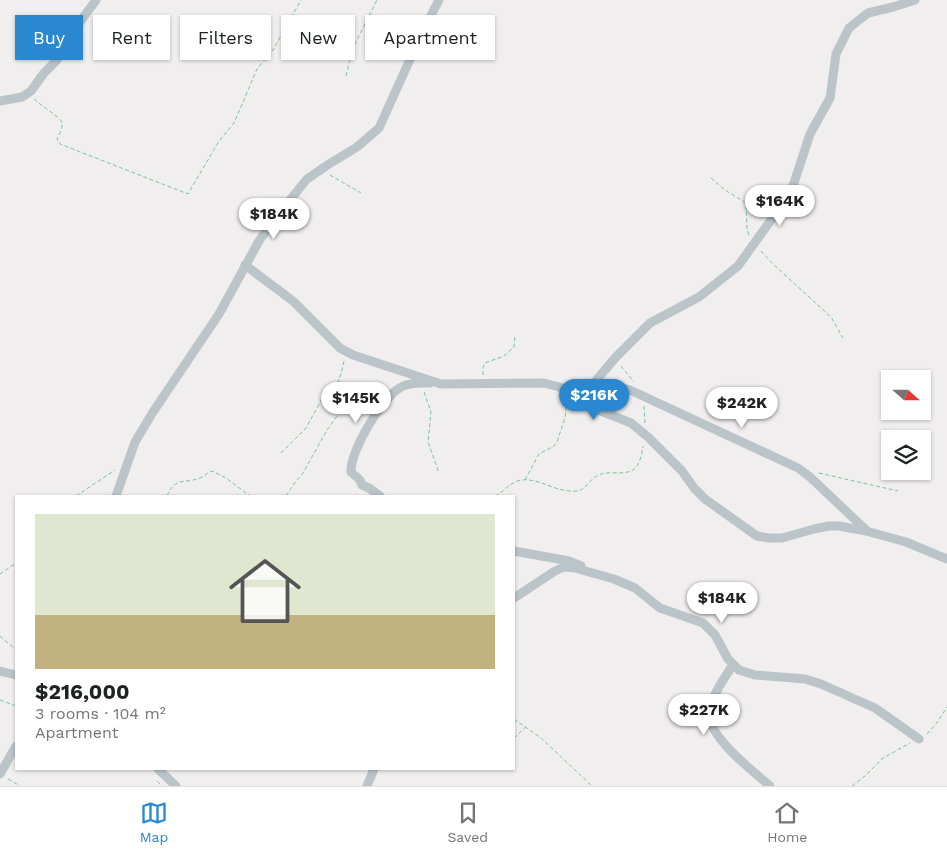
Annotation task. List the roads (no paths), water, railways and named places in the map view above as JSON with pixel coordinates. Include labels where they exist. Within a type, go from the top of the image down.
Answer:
[{"type":"street","points":[[0,101],[22,97],[31,90],[57,60],[69,37],[96,0]]},
{"type":"street","points":[[116,495],[136,442],[153,412],[219,314],[244,265],[278,214],[307,179],[321,168],[357,148],[379,128],[439,0]]},
{"type":"street","points":[[572,393],[582,394],[590,387],[615,358],[650,323],[699,297],[742,262],[793,186],[808,139],[830,98],[836,54],[848,28],[868,12],[893,8],[915,0]]},
{"type":"street","points":[[244,265],[293,302],[344,350],[433,382]]},
{"type":"street","points":[[379,495],[362,485],[360,480],[352,474],[352,462],[368,427],[384,402],[401,387],[410,384],[433,382],[458,385],[544,383],[559,386],[572,393],[588,406],[627,420],[645,434],[682,471],[694,488],[705,498],[757,536],[782,538],[829,526],[866,530],[906,542],[947,559]]},
{"type":"street","points":[[590,387],[619,387],[643,396],[805,472],[866,530]]},
{"type":"street","points":[[515,551],[569,561],[584,568],[589,573]]},
{"type":"street","points":[[515,597],[560,568],[572,568],[614,579],[628,584],[660,608],[703,623],[715,635],[732,665],[739,670],[755,675],[805,679],[821,684],[876,708],[919,739]]},
{"type":"street","points":[[732,665],[715,695],[710,718],[712,726],[727,747],[770,786]]},
{"type":"street","points":[[0,671],[15,676]]},
{"type":"street","points":[[0,774],[15,748]]},
{"type":"street","points":[[159,770],[176,786]]},
{"type":"street","points":[[367,786],[374,770]]}]
